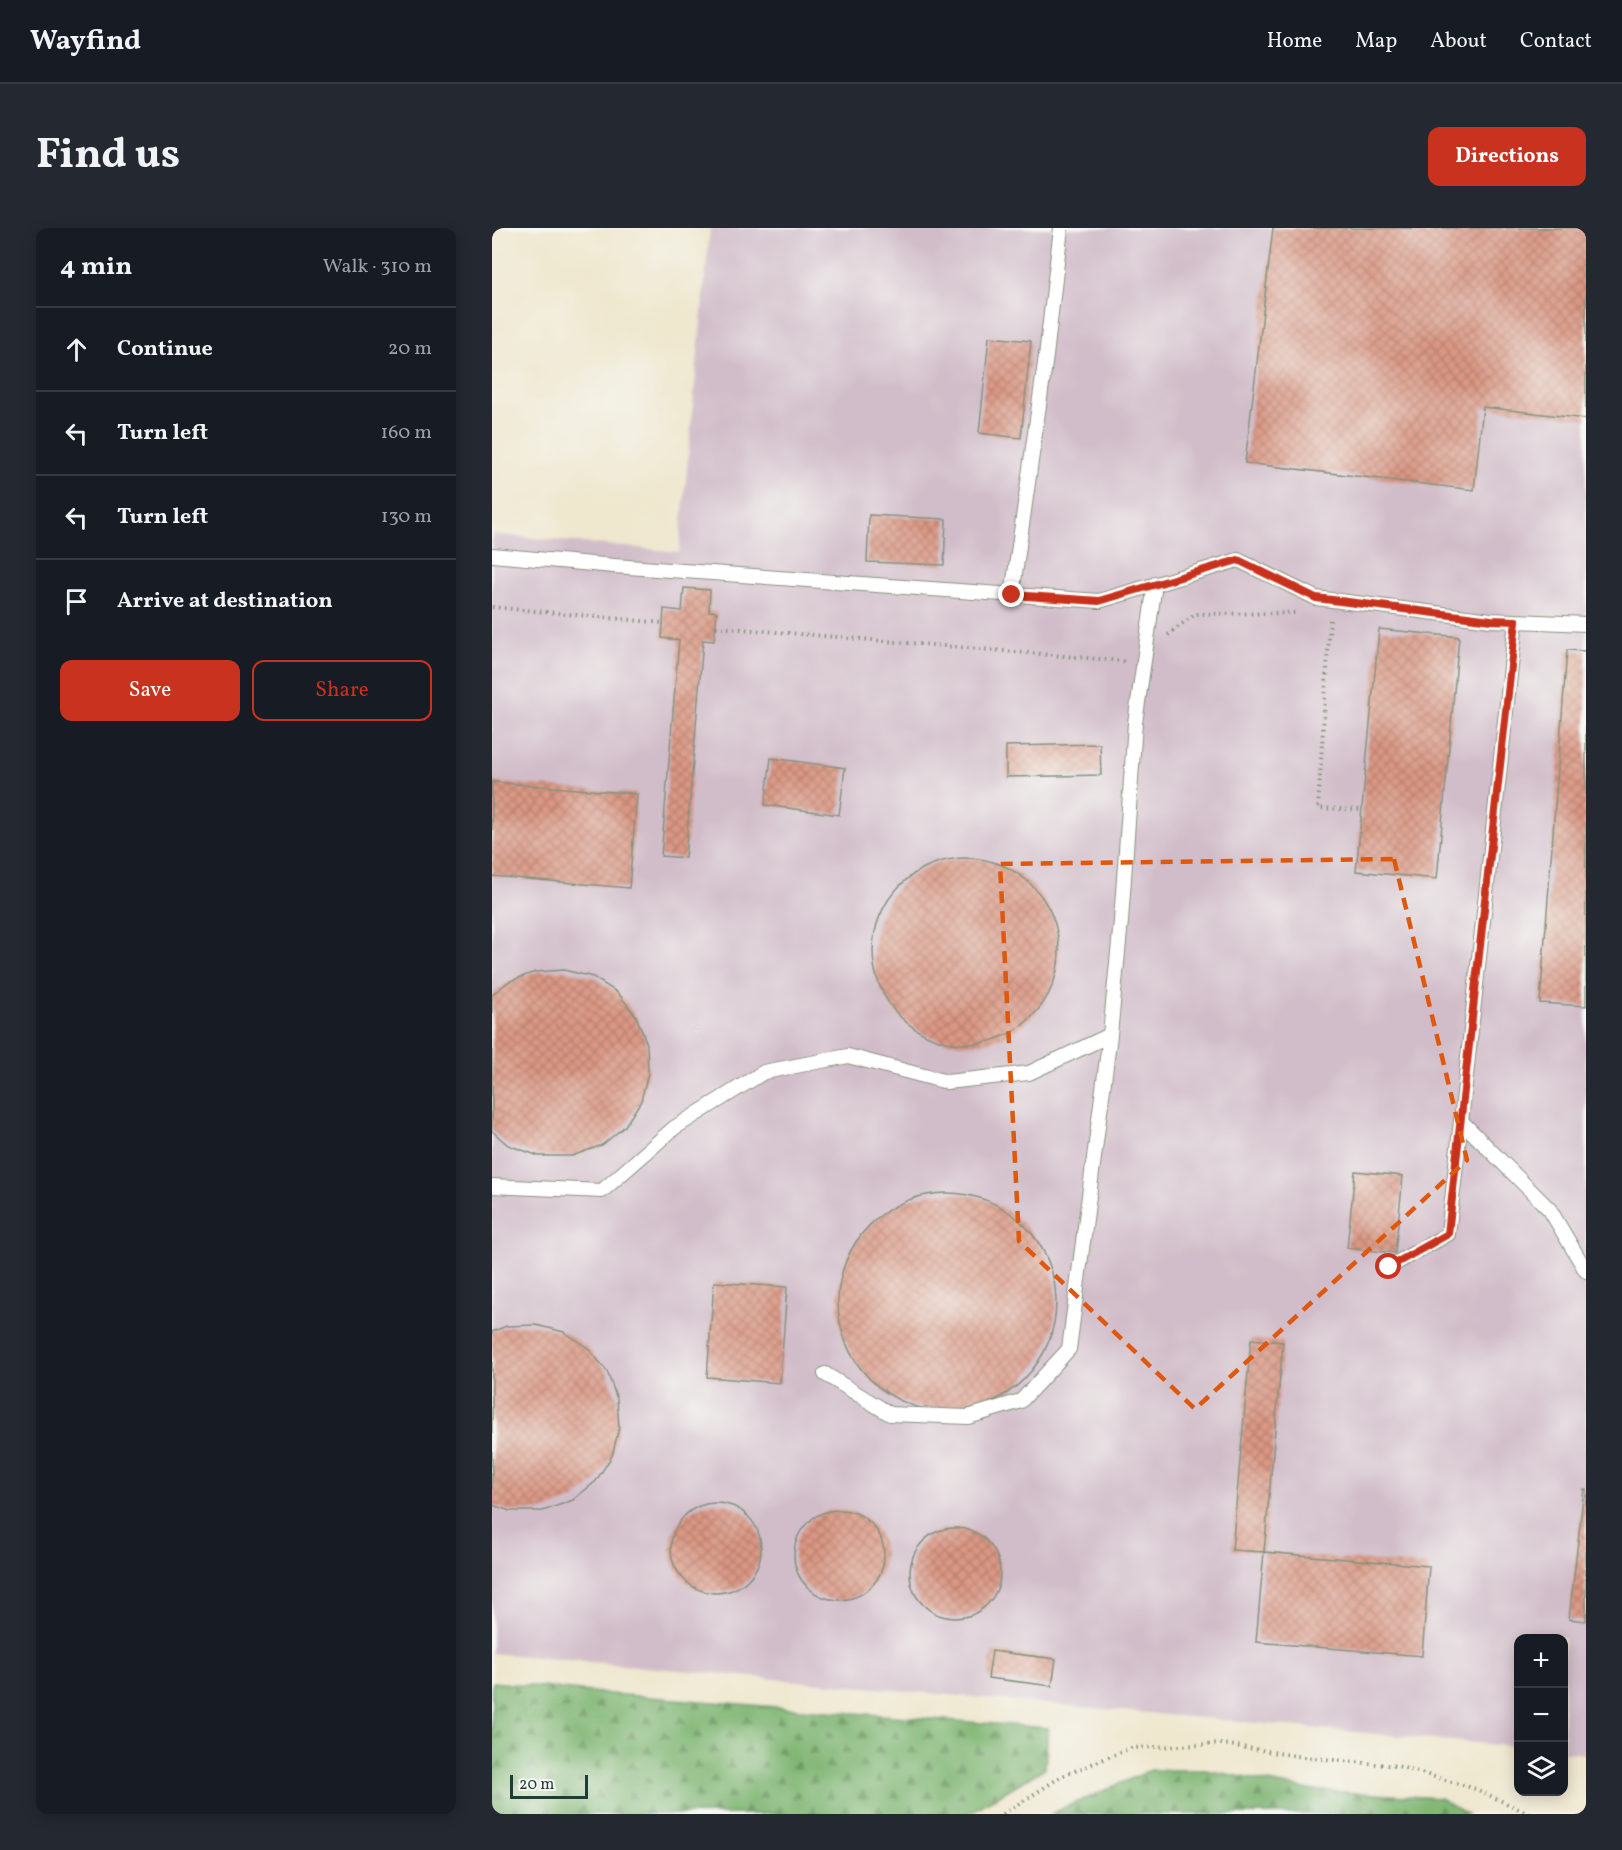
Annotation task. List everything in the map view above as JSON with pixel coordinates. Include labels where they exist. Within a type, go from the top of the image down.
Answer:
[{"type":"lane","points":[[1012,595],[1046,356],[1060,228]]},
{"type":"lane","points":[[492,555],[1099,601],[1238,560],[1316,598],[1491,620],[1586,624]]},
{"type":"lane","points":[[825,1374],[890,1414],[968,1417],[1021,1401],[1069,1349],[1110,1035],[1121,921],[1135,723],[1155,584]]},
{"type":"lane","points":[[1389,1267],[1448,1234],[1516,621]]},
{"type":"lane","points":[[492,1186],[602,1191],[674,1128],[764,1072],[848,1056],[947,1082],[1029,1073],[1110,1035]]},
{"type":"lane","points":[[1461,1121],[1550,1210],[1586,1271]]},
{"type":"path","points":[[492,607],[663,623]]},
{"type":"path","points":[[716,627],[1132,662],[1195,614],[1308,612]]},
{"type":"path","points":[[1330,612],[1318,808],[1362,810]]},
{"type":"path","points":[[1003,1814],[1062,1776],[1131,1748],[1223,1744],[1303,1757],[1397,1766],[1476,1789],[1529,1814]]},
{"type":"highlighted area","points":[[1394,859],[1467,1160],[1195,1409],[1019,1241],[1000,864]]},
{"type":"shaded area","points":[[710,228],[1586,228],[1586,1754],[1568,1752],[1568,1634],[1514,1634],[1514,1747],[492,1653],[492,534],[679,552]]},
{"type":"green space","points":[[492,1682],[611,1694],[1048,1728],[1045,1768],[973,1811],[964,1814],[492,1814]]},
{"type":"green space","points":[[1151,1770],[1206,1770],[1310,1790],[1440,1798],[1467,1814],[1050,1814]]},
{"type":"building","points":[[1273,228],[1586,228],[1586,419],[1483,407],[1474,490],[1245,463]]},
{"type":"building","points":[[989,337],[1031,341],[1021,438],[979,433]]},
{"type":"building","points":[[869,515],[946,519],[944,565],[867,562]]},
{"type":"building","points":[[684,588],[710,590],[709,611],[717,612],[714,641],[703,640],[685,858],[661,856],[679,640],[662,638],[664,609],[682,611]]},
{"type":"building","points":[[1379,629],[1459,637],[1437,879],[1356,871]]},
{"type":"building","points":[[1567,650],[1586,651],[1586,1006],[1540,1003]]},
{"type":"building","points":[[1100,744],[1101,775],[1006,777],[1006,746]]},
{"type":"building","points":[[771,758],[845,768],[839,815],[765,805]]},
{"type":"building","points":[[492,782],[637,794],[629,888],[492,876]]},
{"type":"building","points":[[966,858],[1002,865],[1032,885],[1052,915],[1059,951],[1052,987],[1032,1017],[1002,1037],[966,1044],[930,1037],[900,1017],[880,987],[873,951],[880,915],[900,885],[930,865]]},
{"type":"building","points":[[564,970],[593,977],[618,993],[636,1016],[647,1044],[648,1073],[641,1101],[625,1126],[602,1145],[572,1156],[539,1156],[508,1145],[492,1131],[492,995],[508,982],[535,972]]},
{"type":"building","points":[[1355,1171],[1403,1176],[1395,1253],[1347,1248]]},
{"type":"building","points":[[947,1193],[968,1195],[989,1201],[1008,1211],[1024,1225],[1038,1241],[1048,1260],[1054,1281],[1056,1302],[1054,1323],[1048,1344],[1038,1363],[1024,1379],[1008,1393],[989,1403],[968,1409],[947,1411],[926,1409],[905,1403],[886,1393],[870,1379],[856,1363],[846,1344],[840,1323],[838,1302],[840,1281],[846,1260],[856,1241],[870,1225],[886,1211],[905,1201],[926,1195]]},
{"type":"building","points":[[714,1282],[787,1287],[780,1383],[707,1377]]},
{"type":"building","points":[[536,1325],[564,1332],[588,1348],[607,1371],[617,1399],[619,1428],[612,1456],[596,1481],[573,1500],[543,1511],[510,1511],[492,1505],[492,1332],[506,1326]]},
{"type":"building","points":[[1251,1339],[1283,1342],[1264,1552],[1232,1550]]},
{"type":"building","points":[[1584,1489],[1586,1489],[1586,1621],[1569,1619]]},
{"type":"building","points":[[716,1503],[733,1506],[748,1516],[758,1531],[761,1548],[758,1565],[748,1580],[733,1590],[716,1593],[699,1590],[684,1580],[674,1565],[671,1548],[674,1531],[684,1516],[699,1506]]},
{"type":"building","points":[[839,1510],[856,1513],[871,1523],[881,1538],[884,1555],[881,1572],[871,1587],[856,1597],[839,1600],[822,1597],[807,1587],[797,1572],[794,1555],[797,1538],[807,1523],[822,1513]]},
{"type":"building","points":[[955,1528],[972,1532],[987,1541],[996,1556],[1000,1573],[996,1590],[987,1605],[972,1614],[955,1618],[938,1614],[923,1605],[914,1590],[910,1573],[914,1556],[923,1541],[938,1532]]},
{"type":"building","points":[[1264,1552],[1429,1566],[1422,1656],[1256,1642]]},
{"type":"building","points":[[992,1651],[1056,1659],[1052,1686],[988,1678]]},
{"type":"route","points":[[1012,595],[1099,601],[1238,560],[1316,598],[1491,620],[1516,621],[1448,1234],[1389,1267]]}]
